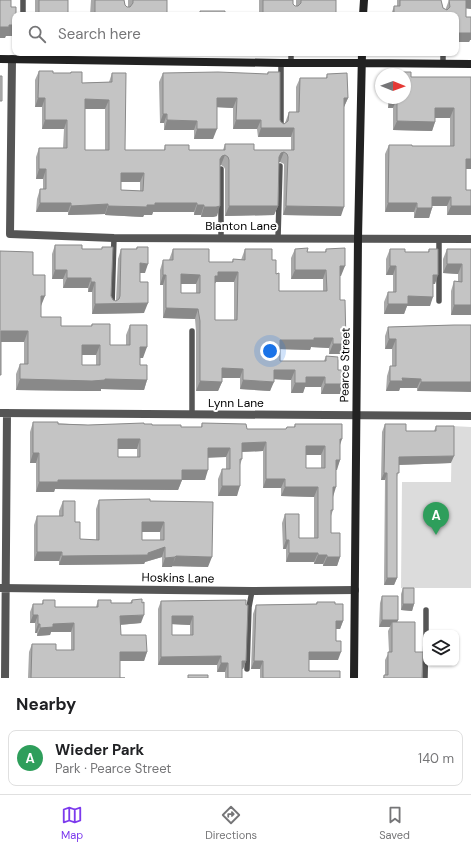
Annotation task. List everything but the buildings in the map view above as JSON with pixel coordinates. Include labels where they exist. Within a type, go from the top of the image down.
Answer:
[{"type":"street","points":[[363,12],[364,0]]},
{"type":"street","points":[[0,59],[12,59],[22,56],[123,57],[281,63],[471,64]]},
{"type":"street","name":"Pearce Street","points":[[354,678],[358,238],[362,56]]},
{"type":"street","name":"Blanton Lane","points":[[12,59],[10,234],[114,238],[471,239]]},
{"type":"street","points":[[3,413],[3,588],[5,678]]},
{"type":"street","name":"Lynn Lane","points":[[3,413],[471,416]]},
{"type":"street","name":"Hoskins Lane","points":[[3,588],[252,591],[355,590]]},
{"type":"lane","points":[[23,0],[23,12]]},
{"type":"lane","points":[[291,56],[291,63]]},
{"type":"lane","points":[[443,56],[443,64]]},
{"type":"lane","points":[[281,63],[281,129]]},
{"type":"lane","points":[[278,238],[280,166]]},
{"type":"lane","points":[[221,169],[221,238]]},
{"type":"lane","points":[[112,306],[114,238]]},
{"type":"lane","points":[[439,238],[439,301]]},
{"type":"lane","points":[[192,331],[192,414]]},
{"type":"lane","points":[[247,669],[249,607],[252,591]]},
{"type":"lane","points":[[426,610],[426,630]]},
{"type":"lane","points":[[425,666],[425,678]]},
{"type":"shaded area","points":[[452,426],[471,427],[471,588],[401,588],[402,482],[451,482]]},
{"type":"place","name":"Wieder Park","points":[[436,535]]}]
